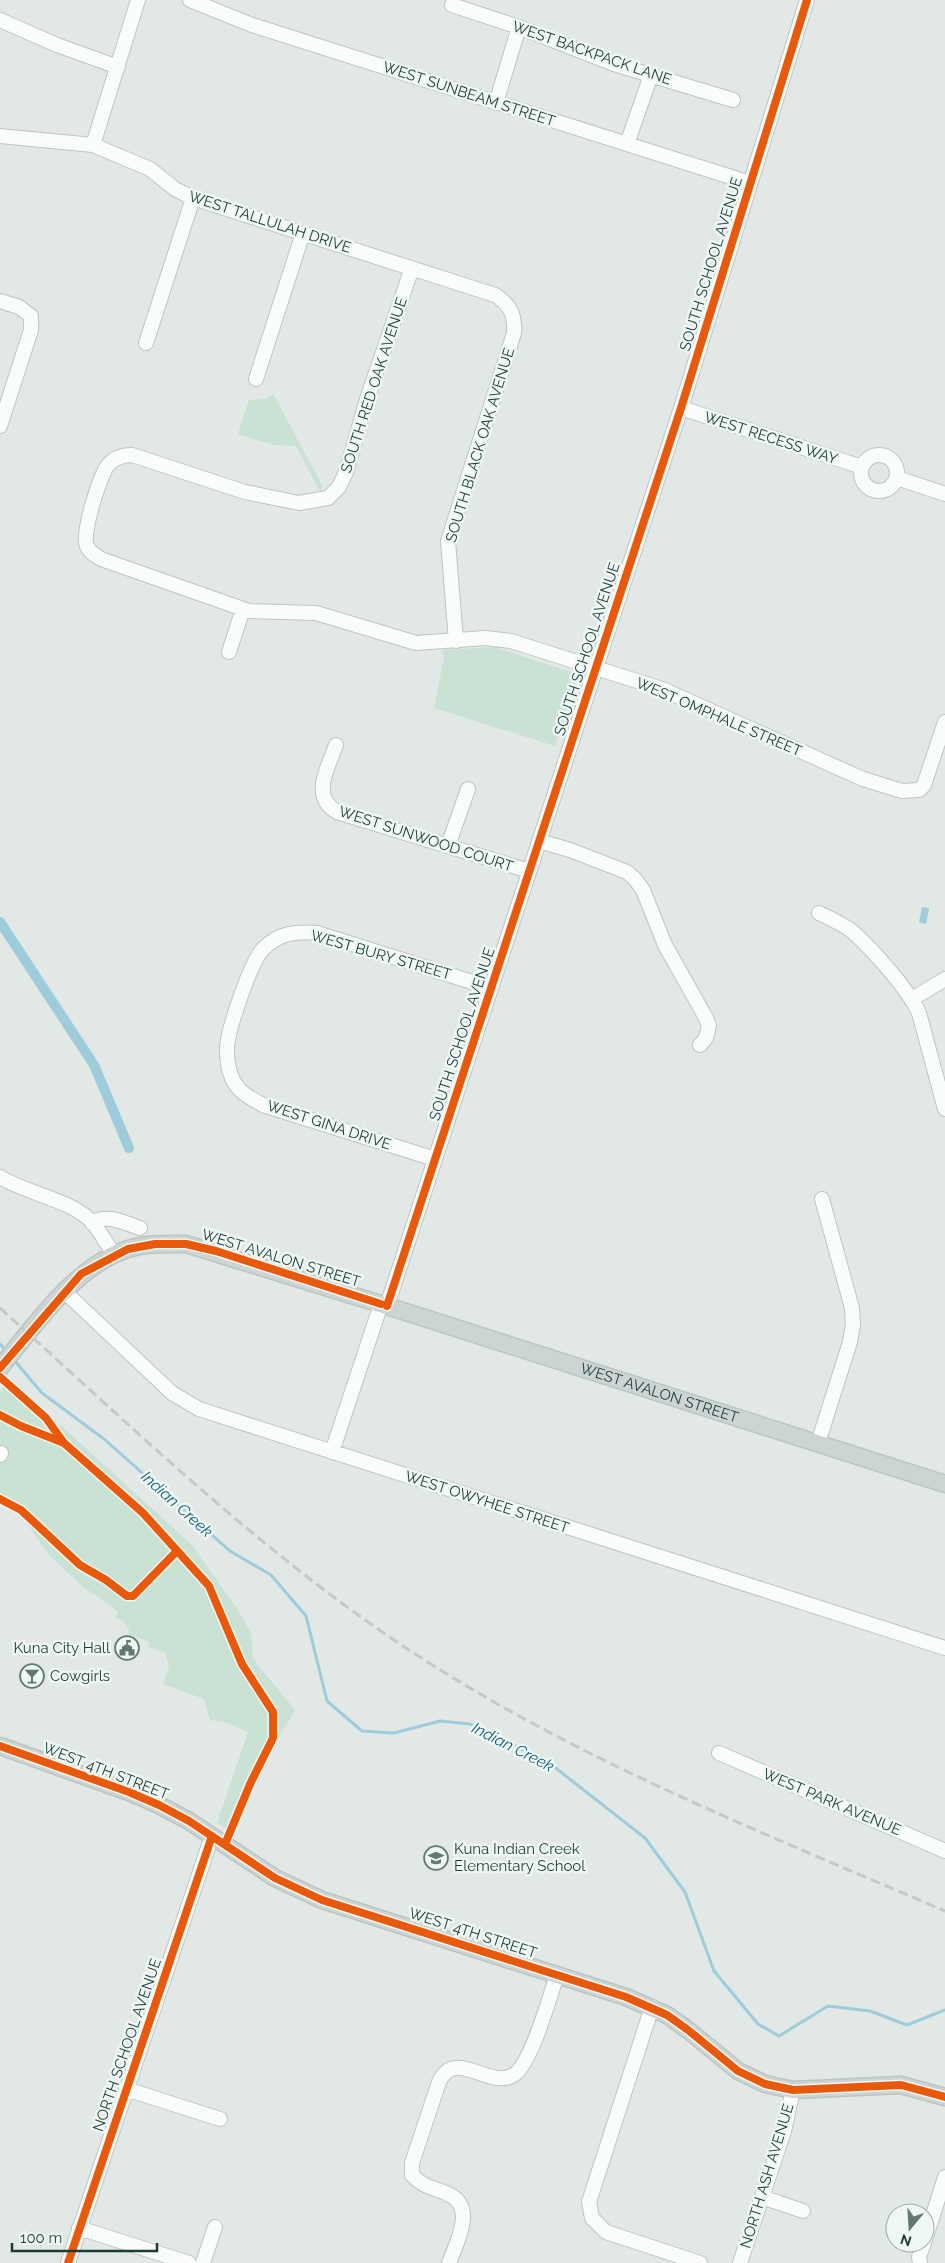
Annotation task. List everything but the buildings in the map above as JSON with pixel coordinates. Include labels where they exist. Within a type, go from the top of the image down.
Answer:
[{"type":"main road","name":"WEST AVALON STREET","points":[[0,1368],[81,1274],[128,1249],[156,1244],[186,1244],[818,1443],[944,1479]]},
{"type":"main road","name":"WEST 4TH STREET","points":[[0,1746],[129,1792],[159,1805],[212,1836],[275,1878],[322,1900],[626,1996],[652,2007],[688,2030],[738,2071],[765,2084],[793,2090],[901,2085],[945,2097]]},
{"type":"street","points":[[94,145],[138,0]]},
{"type":"street","name":"WEST SUNBEAM STREET","points":[[190,0],[252,25],[750,183]]},
{"type":"street","name":"SOUTH SCHOOL AVENUE","points":[[384,1305],[435,1159],[681,408],[803,1]]},
{"type":"street","name":"WEST BACKPACK LANE","points":[[452,5],[520,28],[614,64],[733,100]]},
{"type":"street","points":[[0,20],[57,45],[118,67]]},
{"type":"street","points":[[496,102],[520,28]]},
{"type":"street","points":[[627,144],[651,75]]},
{"type":"street","name":"WEST TALLULAH DRIVE","points":[[0,136],[94,145],[150,169],[176,189],[193,198],[495,295],[512,310]]},
{"type":"street","points":[[146,344],[193,198]]},
{"type":"street","points":[[256,379],[303,233]]},
{"type":"street","name":"SOUTH RED OAK AVENUE","points":[[87,546],[86,530],[101,480],[108,465],[114,459],[123,456],[132,456],[245,492],[300,504],[328,498],[339,487],[346,472],[368,396],[412,268]]},
{"type":"street","points":[[0,301],[18,307],[31,316],[31,330],[4,399],[0,426]]},
{"type":"street","name":"SOUTH BLACK OAK AVENUE","points":[[456,640],[448,541],[514,334],[515,321],[512,310]]},
{"type":"street","name":"WEST RECESS WAY","points":[[681,408],[862,467]]},
{"type":"street","points":[[885,455],[896,464],[897,478],[888,489],[874,490],[863,481],[862,467],[871,456],[885,455]]},
{"type":"street","points":[[897,478],[945,494]]},
{"type":"street","name":"WEST OMPHALE STREET","points":[[87,546],[101,559],[256,612],[316,613],[416,643],[485,638],[504,640],[662,690],[863,779],[902,791],[919,790],[928,777],[945,722]]},
{"type":"street","points":[[229,652],[243,609]]},
{"type":"street","name":"WEST SUNWOOD COURT","points":[[336,745],[322,787],[324,801],[330,808],[529,872]]},
{"type":"street","points":[[448,846],[468,789]]},
{"type":"street","points":[[539,841],[578,853],[627,872],[635,878],[643,890],[665,945],[706,1018],[709,1026],[706,1038],[700,1045]]},
{"type":"street","points":[[819,913],[853,932],[912,999],[919,1013],[945,1109]]},
{"type":"street","name":"WEST BURY STREET","points":[[231,1077],[227,1047],[254,963],[263,948],[284,934],[317,933],[491,988]]},
{"type":"street","points":[[912,999],[945,979]]},
{"type":"street","name":"WEST GINA DRIVE","points":[[231,1077],[237,1088],[263,1105],[435,1159]]},
{"type":"street","points":[[0,1177],[34,1194],[76,1210],[92,1222],[114,1255]]},
{"type":"street","points":[[818,1443],[850,1342],[853,1325],[851,1302],[822,1199]]},
{"type":"street","points":[[92,1222],[100,1218],[107,1218],[140,1228]]},
{"type":"street","name":"WEST OWYHEE STREET","points":[[65,1292],[172,1393],[199,1410],[945,1648]]},
{"type":"street","points":[[332,1452],[384,1305]]},
{"type":"street","name":"WEST PARK AVENUE","points":[[718,1753],[945,1851]]},
{"type":"street","name":"NORTH SCHOOL AVENUE","points":[[68,2263],[212,1836]]},
{"type":"street","points":[[449,2263],[464,2219],[462,2205],[452,2195],[422,2185],[412,2175],[412,2163],[440,2082],[447,2070],[457,2067],[490,2076],[506,2078],[514,2075],[520,2069],[537,2036],[557,1975]]},
{"type":"street","points":[[652,2007],[589,2202],[592,2218],[606,2232],[700,2263]]},
{"type":"street","points":[[126,2089],[220,2120]]},
{"type":"street","name":"NORTH ASH AVENUE","points":[[740,2263],[784,2131],[793,2090]]},
{"type":"street","points":[[935,2207],[945,2177]]},
{"type":"street","points":[[762,2198],[803,2211]]},
{"type":"street","points":[[203,2263],[215,2227]]},
{"type":"street","points":[[79,2228],[189,2263]]},
{"type":"green space","points":[[273,394],[323,487],[320,491],[296,446],[274,445],[238,434],[249,400],[265,399]]},
{"type":"green space","points":[[494,647],[578,674],[555,746],[434,708],[444,657],[442,650]]},
{"type":"green space","points":[[7,1383],[36,1403],[192,1545],[238,1610],[251,1633],[253,1659],[295,1710],[262,1764],[246,1808],[234,1833],[217,1823],[248,1732],[225,1722],[210,1720],[204,1699],[163,1684],[169,1666],[165,1653],[148,1647],[150,1642],[128,1634],[129,1629],[122,1620],[116,1618],[118,1611],[82,1586],[49,1555],[19,1512],[0,1502],[0,1392]]},
{"type":"water","points":[[922,907],[929,908],[926,924],[919,922]]},
{"type":"waterway","points":[[0,922],[94,1065],[129,1148]]},
{"type":"waterway","name":"Indian Creek","points":[[0,1344],[6,1351]]},
{"type":"waterway","name":"Indian Creek","points":[[14,1360],[42,1393],[104,1439],[230,1551],[271,1575],[306,1616],[327,1701],[362,1731],[394,1733],[440,1721],[470,1724],[548,1762],[645,1838],[685,1892],[714,1971],[758,2024],[779,2036],[828,2006],[870,2011],[907,2025],[945,2010]]},
{"type":"railway","points":[[0,1308],[145,1440],[294,1567],[400,1644],[464,1685],[530,1722],[666,1790],[945,1911]]},
{"type":"cycle path","points":[[387,1306],[681,408],[807,0]]},
{"type":"cycle path","points":[[0,1368],[81,1274],[128,1249],[155,1244],[186,1244],[216,1251],[381,1304]]},
{"type":"cycle path","points":[[0,1377],[46,1418],[64,1443],[143,1513],[209,1586],[242,1664],[273,1712],[273,1738],[251,1782],[225,1844]]},
{"type":"cycle path","points":[[0,1415],[21,1426],[64,1443]]},
{"type":"cycle path","points":[[0,1499],[21,1510],[80,1565],[106,1580],[127,1596],[133,1596],[177,1551]]},
{"type":"cycle path","points":[[0,1746],[129,1792],[159,1805],[189,1821],[275,1878],[322,1900],[626,1997],[667,2015],[738,2071],[765,2084],[793,2090],[901,2085],[945,2097]]},
{"type":"cycle path","points":[[68,2263],[212,1836]]},
{"type":"place","name":"Kuna City Hall","points":[[127,1648]]},
{"type":"place","name":"Cowgirls","points":[[32,1676]]},
{"type":"place","name":"Kuna Indian Creek Elementary School","points":[[436,1858]]}]
